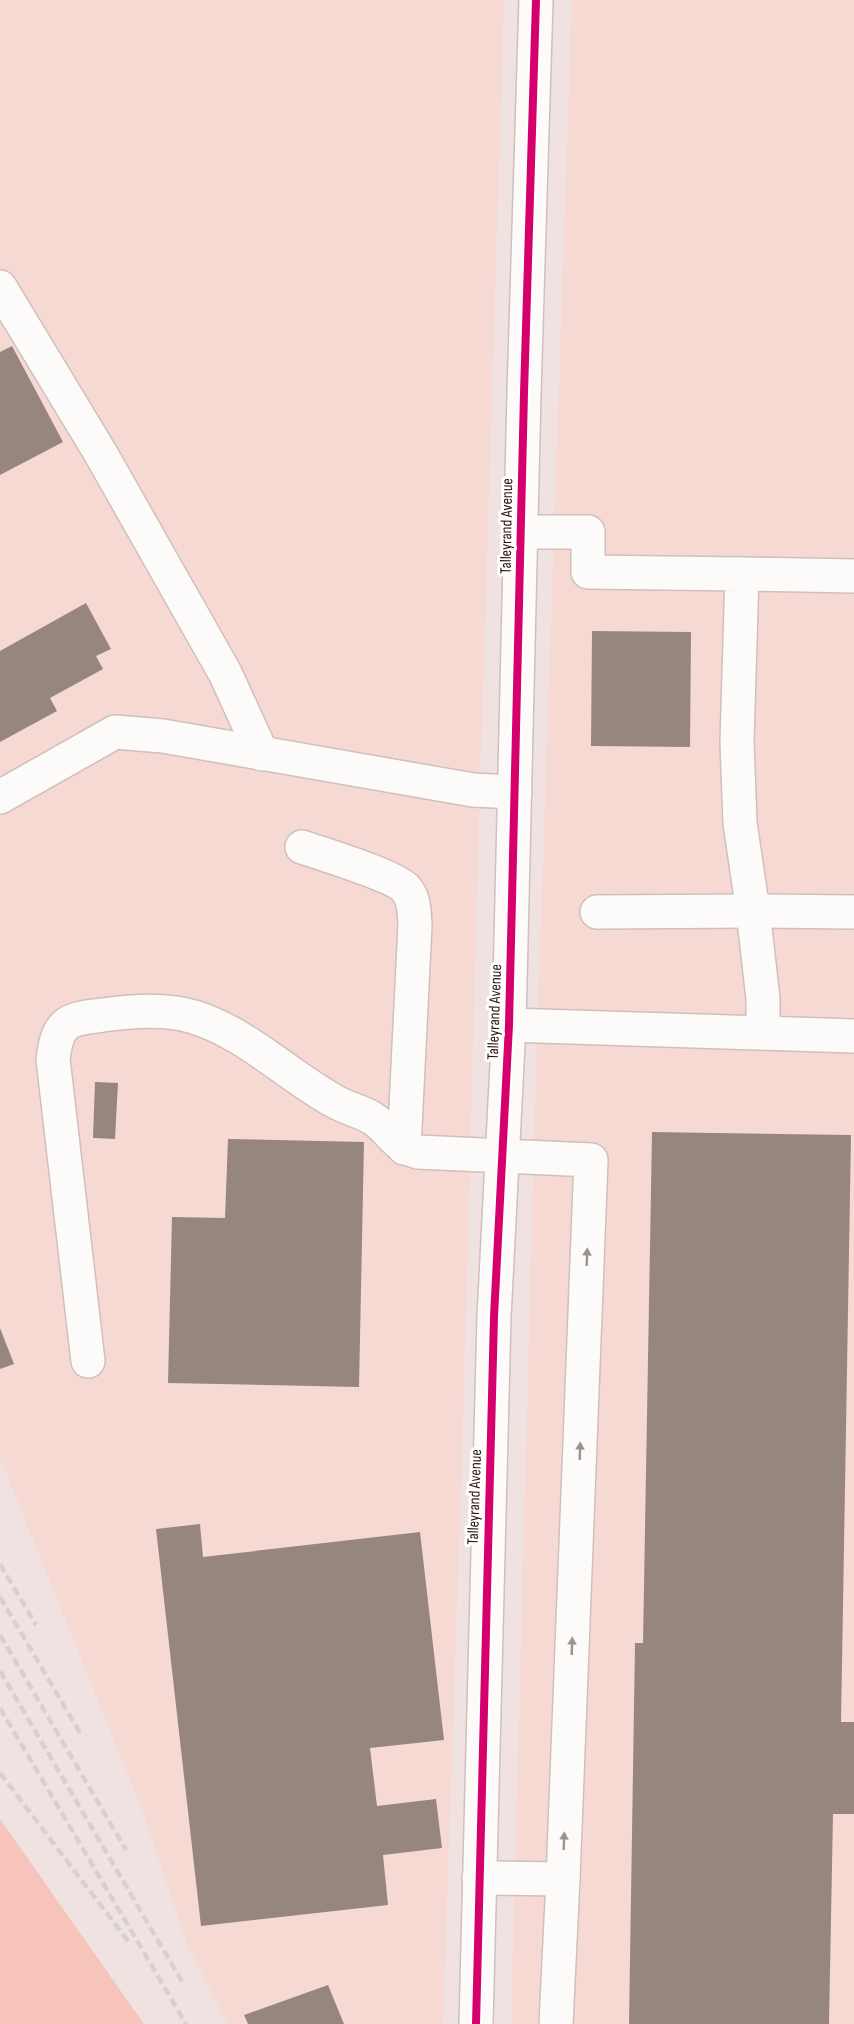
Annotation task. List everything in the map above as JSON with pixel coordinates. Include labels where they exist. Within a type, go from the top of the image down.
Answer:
[{"type":"street","name":"Talleyrand Avenue","points":[[476,2024],[494,1317],[509,1025],[536,0]]},
{"type":"street","points":[[0,287],[101,454],[225,673],[262,754]]},
{"type":"street","points":[[521,532],[588,532],[588,572],[854,576]]},
{"type":"street","points":[[742,574],[737,742],[740,823],[763,999],[763,1033]]},
{"type":"street","points":[[0,797],[115,732],[163,736],[473,789],[515,792]]},
{"type":"street","points":[[302,847],[390,879],[405,887],[410,895],[416,925],[404,1148]]},
{"type":"street","points":[[597,912],[854,912]]},
{"type":"street","points":[[88,1361],[53,1059],[56,1038],[65,1025],[76,1018],[148,1012],[193,1017],[236,1036],[335,1102],[371,1118],[383,1126],[404,1148],[418,1152],[591,1160],[556,2024]]},
{"type":"street","points":[[509,1025],[854,1036]]},
{"type":"street","points":[[479,1878],[562,1879]]},
{"type":"shaded area","points":[[0,0],[504,0],[443,2024],[227,2024],[187,1944],[143,1812],[0,1458]]},
{"type":"shaded area","points":[[572,0],[854,0],[854,2024],[511,2024],[536,1072]]},
{"type":"shaded area","points":[[0,1819],[144,2024],[0,2024]]},
{"type":"building","points":[[12,346],[63,442],[0,475],[0,352]]},
{"type":"building","points":[[86,603],[111,649],[96,656],[103,669],[50,698],[57,711],[0,742],[0,651]]},
{"type":"building","points":[[592,631],[691,632],[690,747],[591,746]]},
{"type":"building","points":[[95,1082],[118,1083],[115,1139],[93,1138]]},
{"type":"building","points":[[652,1132],[851,1135],[841,1722],[854,1722],[854,1814],[833,1814],[829,2024],[629,2024],[635,1643],[643,1643]]},
{"type":"building","points":[[228,1139],[364,1142],[359,1387],[168,1383],[172,1217],[225,1218]]},
{"type":"building","points":[[0,1328],[14,1364],[0,1369]]},
{"type":"building","points":[[200,1524],[203,1557],[420,1532],[444,1740],[370,1748],[377,1806],[436,1799],[442,1848],[383,1855],[388,1905],[201,1926],[156,1529]]},
{"type":"building","points":[[328,1985],[344,2024],[248,2024],[244,2015]]},
{"type":"railway","points":[[0,1564],[36,1625]]},
{"type":"railway","points":[[0,1597],[80,1733]]},
{"type":"railway","points":[[0,1635],[126,1850]]},
{"type":"railway","points":[[0,1671],[184,1985]]},
{"type":"railway","points":[[0,1708],[186,2024]]},
{"type":"railway","points":[[0,1773],[131,1945]]},
{"type":"cycle path","points":[[476,2024],[494,1317],[509,1025],[536,0]]}]
